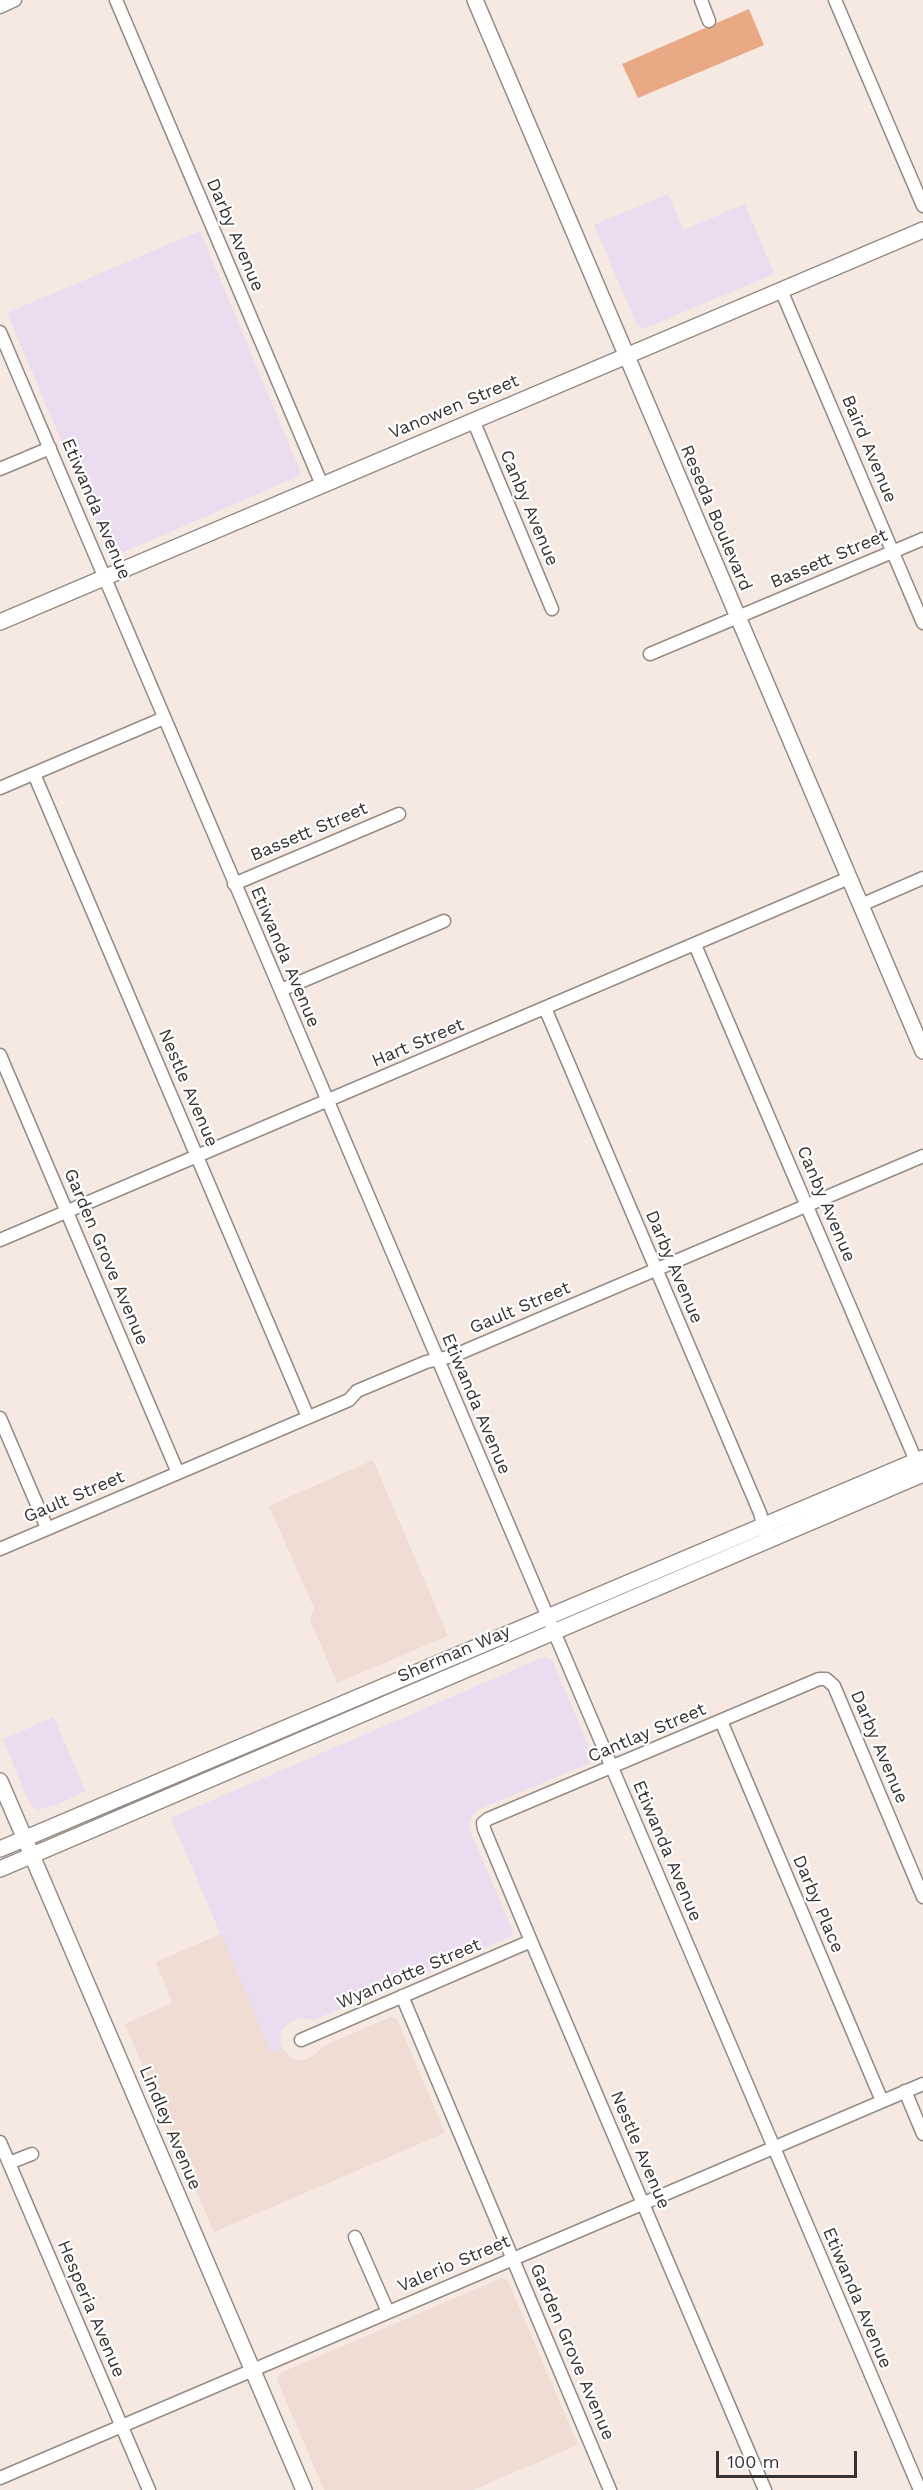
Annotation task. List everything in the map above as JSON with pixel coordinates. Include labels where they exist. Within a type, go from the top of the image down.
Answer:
[{"type":"main road","name":"Reseda Boulevard","points":[[475,0],[923,1052]]},
{"type":"main road","name":"Vanowen Street","points":[[0,622],[923,230]]},
{"type":"main road","name":"Sherman Way","points":[[0,1869],[551,1625],[921,1469]]},
{"type":"main road","name":"Sherman Way","points":[[0,1849],[551,1625]]},
{"type":"main road","name":"Lindley Avenue","points":[[0,1781],[304,2490]]},
{"type":"street","points":[[0,7],[15,0]]},
{"type":"street","name":"Darby Avenue","points":[[116,0],[322,485]]},
{"type":"street","points":[[700,0],[709,21]]},
{"type":"street","points":[[835,0],[923,206]]},
{"type":"street","name":"Baird Avenue","points":[[781,290],[923,623]]},
{"type":"street","name":"Etiwanda Avenue","points":[[0,332],[920,2490]]},
{"type":"street","name":"Canby Avenue","points":[[473,420],[552,609]]},
{"type":"street","points":[[0,469],[50,448]]},
{"type":"street","name":"Bassett Street","points":[[650,654],[923,539]]},
{"type":"street","points":[[0,788],[164,718]]},
{"type":"street","name":"Nestle Avenue","points":[[34,774],[308,1417]]},
{"type":"street","name":"Bassett Street","points":[[234,884],[399,814]]},
{"type":"street","name":"Hart Street","points":[[0,1240],[849,878]]},
{"type":"street","points":[[861,905],[923,878]]},
{"type":"street","points":[[281,990],[444,921]]},
{"type":"street","name":"Canby Avenue","points":[[695,945],[921,1469]]},
{"type":"street","name":"Darby Avenue","points":[[545,1008],[765,1533]]},
{"type":"street","name":"Garden Grove Avenue","points":[[0,1054],[178,1473]]},
{"type":"street","name":"Gault Street","points":[[0,1549],[349,1400],[357,1392],[367,1387],[656,1270],[923,1156]]},
{"type":"street","points":[[0,1418],[47,1528]]},
{"type":"street","name":"Cantlay Street","points":[[483,1823],[819,1679],[826,1679]]},
{"type":"street","name":"Darby Avenue","points":[[826,1679],[834,1686],[923,1897]]},
{"type":"street","name":"Darby Place","points":[[721,1721],[882,2101]]},
{"type":"street","name":"Nestle Avenue","points":[[483,1823],[765,2490]]},
{"type":"street","name":"Wyandotte Street","points":[[301,2040],[531,1941]]},
{"type":"street","name":"Garden Grove Avenue","points":[[402,1996],[610,2490]]},
{"type":"street","name":"Valerio Street","points":[[0,2478],[923,2084]]},
{"type":"street","points":[[905,2091],[923,2134]]},
{"type":"street","name":"Hesperia Avenue","points":[[0,2142],[149,2490]]},
{"type":"street","points":[[9,2163],[32,2154]]},
{"type":"street","points":[[356,2238],[388,2312]]},
{"type":"shaded area","points":[[749,9],[764,45],[638,98],[622,64]]},
{"type":"shaded area","points":[[668,194],[683,230],[745,204],[774,274],[643,329],[637,325],[594,225]]},
{"type":"shaded area","points":[[200,231],[301,473],[299,476],[121,553],[112,553],[108,550],[7,313]]},
{"type":"shaded area","points":[[373,1460],[448,1636],[337,1683],[310,1620],[314,1608],[269,1506]]},
{"type":"shaded area","points":[[544,1657],[552,1660],[593,1756],[590,1763],[477,1810],[473,1814],[469,1825],[470,1831],[513,1931],[510,1937],[314,2020],[300,2018],[289,2023],[282,2030],[280,2040],[282,2048],[271,2053],[171,1818]]},
{"type":"shaded area","points":[[54,1717],[85,1791],[61,1803],[37,1810],[32,1806],[24,1791],[3,1739]]},
{"type":"shaded area","points":[[221,1934],[271,2053],[282,2048],[293,2059],[305,2060],[315,2055],[323,2046],[391,2017],[397,2019],[445,2133],[214,2232],[125,2024],[172,2003],[156,1962]]},
{"type":"shaded area","points":[[502,2278],[508,2281],[578,2445],[473,2490],[324,2490],[277,2380],[280,2373]]}]
